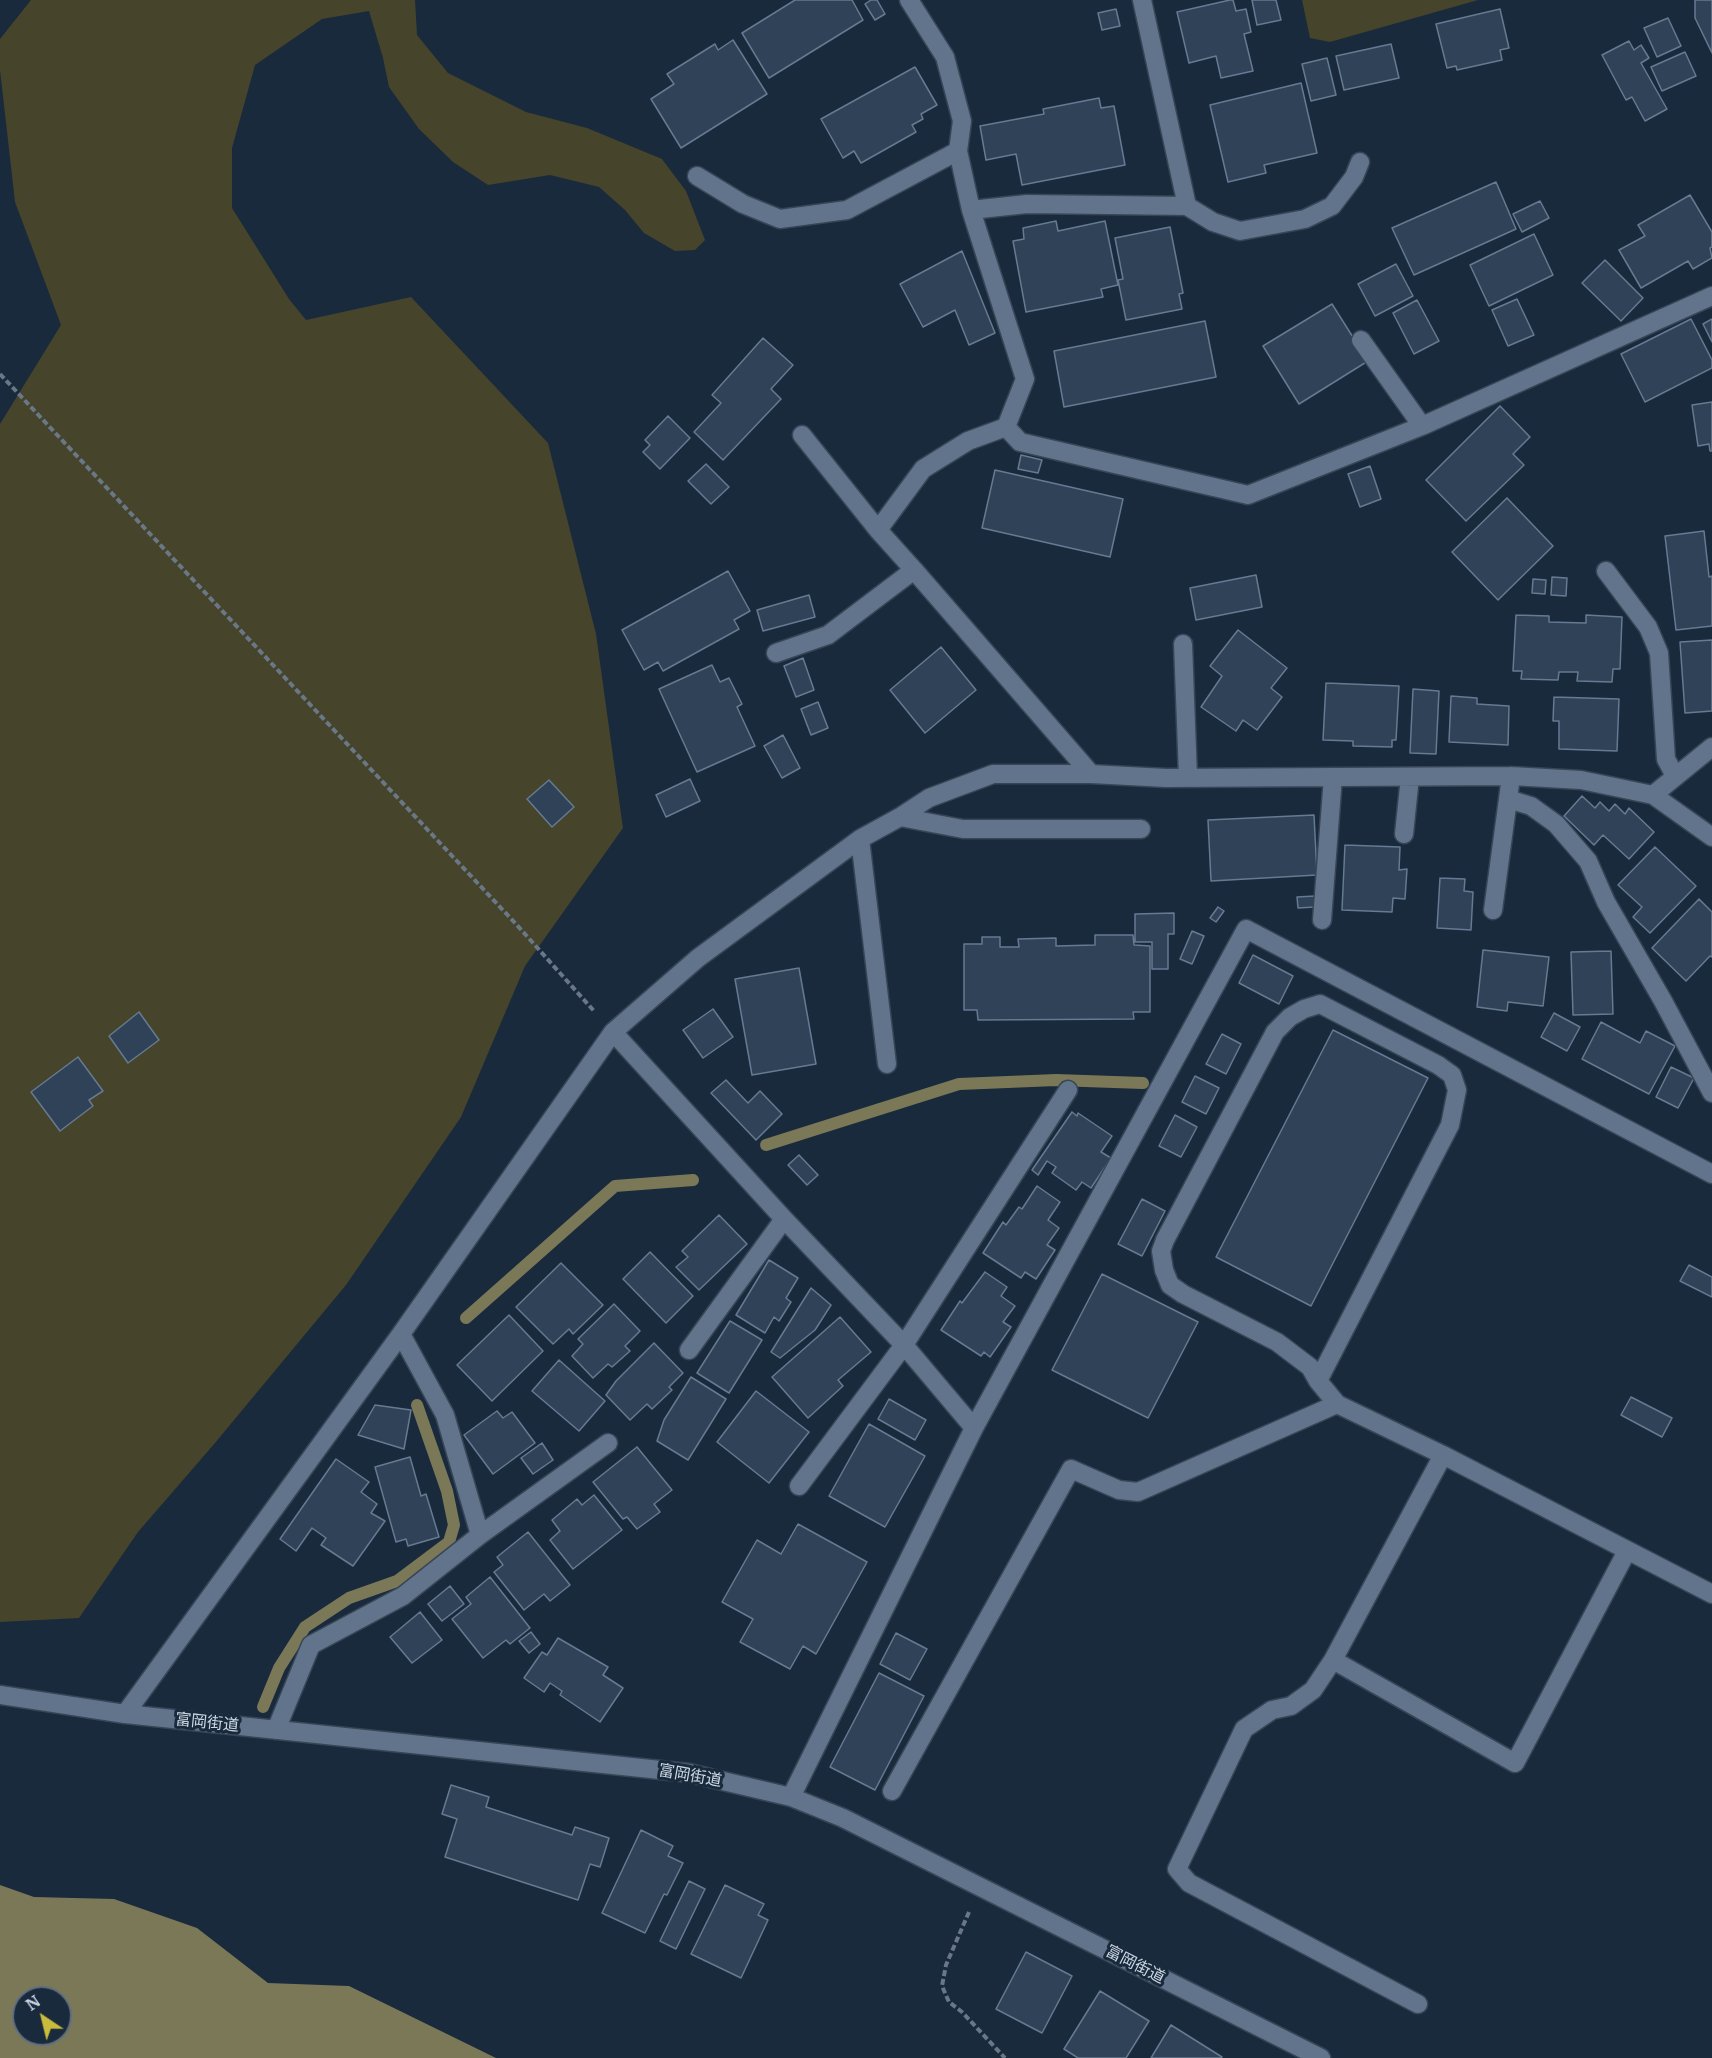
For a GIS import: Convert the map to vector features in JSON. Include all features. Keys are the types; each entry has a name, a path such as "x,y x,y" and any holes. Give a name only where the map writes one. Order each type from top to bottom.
{"street":[{"path":"878,530 922,469 968,441 1006,427 1025,379 971,210 958,151 962,120 945,57 909,0"},
{"path":"1142,0 1187,206"},
{"path":"697,176 743,204 780,219 847,210 958,151"},
{"path":"971,210 1026,204 1187,206 1213,222 1240,231 1305,219 1332,206 1354,177 1360,162"},
{"path":"1006,427 1020,442 1248,495 1422,426 1712,296"},
{"path":"1361,340 1422,426"},
{"path":"802,435 878,530 1090,774"},
{"path":"776,653 828,635 914,570"},
{"path":"1606,571 1648,627 1659,653 1666,759 1675,776"},
{"path":"1183,644 1188,777"},
{"path":"1653,795 1712,747"},
{"path":"125,1714 400,1334 613,1032 698,958 860,839 900,818 929,798 993,774 1188,777 1511,776 1581,780 1653,795 1712,837"},
{"path":"1493,910 1511,776"},
{"path":"1322,920 1333,777"},
{"path":"1404,834 1410,777"},
{"path":"1508,799 1530,806 1556,824 1588,861 1606,902 1712,1093"},
{"path":"900,818 963,829 1141,829"},
{"path":"860,839 887,1064"},
{"path":"791,1797 974,1428 1246,929 1712,1174"},
{"path":"1318,1381 1450,1125 1457,1090 1452,1075 1438,1065 1320,1004 1290,1017 1275,1032 1165,1240 1161,1251 1164,1270 1170,1285 1183,1294 1277,1342 1310,1366 1318,1381 1337,1404 1443,1455 1712,1594"},
{"path":"613,1032 784,1219 904,1345 974,1428"},
{"path":"799,1486 904,1345 1068,1090"},
{"path":"689,1350 784,1219"},
{"path":"400,1334 445,1415 480,1535"},
{"path":"892,1791 1071,1469 1119,1490 1138,1492 1337,1404"},
{"path":"276,1730 311,1645 404,1596 480,1535 608,1443"},
{"path":"1418,2004 1189,1883 1177,1869 1244,1729 1272,1710 1291,1706 1313,1690 1334,1660 1443,1455"},
{"path":"1334,1660 1515,1763 1627,1551"},
{"name":"富岡街道","path":"0,1695 125,1714 689,1773 791,1797 843,1818 1322,2058"}],"path":[{"path":"0,374 516,924 613,1032"},
{"path":"980,1887 946,1965 942,1986 949,2002 962,2012 1005,2058"}],"shaded area":[{"path":"31,0 415,0 417,35 448,73 526,112 587,128 662,159 686,191 705,240 695,250 675,251 644,233 625,210 599,187 550,175 488,185 453,162 419,129 389,87 369,11 322,19 255,65 232,148 232,208 289,299 306,320 411,297 548,443 596,634 623,828 525,966 461,1117 346,1285 138,1532 79,1618 0,1622 0,424 61,325 15,202 0,70 0,39"},
{"path":"1302,0 1478,0 1330,42 1310,38"},
{"path":"0,1885 34,1897 114,1899 197,1928 268,1983 349,1986 496,2058 0,2058"}],"building":[{"path":"795,0 852,0 863,20 769,78 742,33"},
{"path":"871,0 877,0 885,14 875,20 865,4"},
{"path":"1233,0 1236,11 1246,9 1251,32 1244,34 1253,71 1221,78 1216,56 1189,63 1177,12"},
{"path":"1252,0 1276,0 1281,20 1257,25"},
{"path":"1695,0 1712,0 1712,53 1695,18"},
{"path":"1116,9 1120,26 1102,30 1098,13"},
{"path":"1500,9 1509,48 1500,50 1502,60 1457,70 1456,66 1447,68 1436,24"},
{"path":"1668,18 1681,46 1657,57 1644,28"},
{"path":"733,40 767,94 681,148 651,99 674,84 667,74 715,44 718,50"},
{"path":"1629,41 1634,50 1641,45 1649,58 1641,63 1667,109 1645,121 1632,97 1626,100 1602,55"},
{"path":"1391,44 1399,78 1344,90 1336,56"},
{"path":"1685,52 1696,76 1662,91 1651,67"},
{"path":"1327,58 1336,95 1311,101 1302,64"},
{"path":"915,67 937,105 921,114 923,119 912,125 916,132 861,163 854,151 843,158 821,119"},
{"path":"1301,83 1317,153 1264,165 1266,173 1228,182 1210,105"},
{"path":"1099,98 1101,108 1114,106 1125,165 1022,185 1016,154 986,160 980,126 1044,114 1043,109"},
{"path":"1496,182 1516,229 1414,275 1392,228"},
{"path":"1690,195 1712,232 1712,247 1710,248 1712,258 1693,269 1688,261 1641,288 1619,250 1645,236 1638,225"},
{"path":"1540,201 1549,218 1522,232 1513,214"},
{"path":"1056,221 1058,231 1105,221 1118,285 1101,289 1103,297 1026,312 1013,241 1024,239 1023,228"},
{"path":"1170,227 1183,293 1179,294 1182,309 1126,320 1118,280 1123,279 1115,238"},
{"path":"1534,234 1553,275 1489,306 1470,265"},
{"path":"962,251 995,333 969,345 955,310 923,327 900,284"},
{"path":"1605,260 1643,298 1621,321 1582,283"},
{"path":"1396,264 1413,296 1375,316 1358,284"},
{"path":"1517,299 1534,335 1508,346 1492,310"},
{"path":"1417,300 1439,341 1414,354 1393,313"},
{"path":"1332,304 1368,361 1299,404 1263,346"},
{"path":"1691,319 1712,360 1712,368 1645,402 1621,354"},
{"path":"1712,319 1712,342 1703,324"},
{"path":"1205,321 1216,377 1064,407 1054,351"},
{"path":"763,338 793,365 771,389 781,399 723,460 694,432 721,403 712,395"},
{"path":"1712,402 1712,451 1710,451 1709,444 1698,446 1692,405"},
{"path":"1500,406 1530,437 1513,454 1524,465 1466,521 1426,480"},
{"path":"668,416 690,438 660,469 643,452 650,445 645,440"},
{"path":"1021,455 1042,460 1038,473 1018,469"},
{"path":"706,464 729,487 711,504 688,481"},
{"path":"1370,466 1381,499 1360,507 1348,474"},
{"path":"995,470 1123,499 1110,557 982,528"},
{"path":"1507,498 1553,546 1498,600 1452,552"},
{"path":"1704,531 1709,577 1712,576 1712,626 1676,630 1665,536"},
{"path":"728,571 750,611 734,620 739,629 663,671 658,662 644,670 622,630"},
{"path":"1256,575 1262,607 1196,620 1190,588"},
{"path":"1552,577 1567,578 1566,596 1551,595"},
{"path":"1533,579 1546,580 1545,594 1532,593"},
{"path":"809,595 815,617 763,631 757,610"},
{"path":"1516,615 1549,616 1549,622 1586,623 1586,615 1622,617 1620,669 1613,669 1612,682 1577,681 1578,672 1559,672 1558,680 1521,679 1522,671 1513,671"},
{"path":"1238,630 1287,668 1271,688 1282,697 1257,730 1243,720 1236,731 1201,707 1222,676 1210,666"},
{"path":"1712,640 1712,711 1685,713 1680,642"},
{"path":"941,647 976,690 925,733 890,690"},
{"path":"803,658 814,690 796,697 784,666"},
{"path":"712,665 720,682 729,678 742,704 737,707 755,746 697,772 659,689"},
{"path":"1326,683 1399,686 1396,740 1392,740 1392,747 1353,746 1353,741 1323,740"},
{"path":"1413,689 1439,691 1436,754 1410,753"},
{"path":"1451,696 1477,698 1477,704 1509,706 1508,745 1449,742"},
{"path":"1554,697 1619,699 1617,751 1559,749 1559,721 1553,721"},
{"path":"818,702 828,728 811,735 801,709"},
{"path":"783,735 800,768 782,778 764,746"},
{"path":"690,779 700,801 666,817 656,795"},
{"path":"549,780 574,807 552,827 527,799"},
{"path":"1582,796 1595,808 1600,802 1609,811 1615,804 1625,814 1629,808 1654,832 1629,859 1603,835 1594,845 1564,816"},
{"path":"1314,815 1317,875 1211,881 1208,820"},
{"path":"1345,845 1400,847 1399,870 1407,869 1405,899 1393,898 1392,912 1342,910"},
{"path":"1655,847 1696,886 1650,933 1633,917 1642,907 1618,885"},
{"path":"1440,878 1465,879 1464,891 1473,892 1471,930 1437,928"},
{"path":"1315,896 1315,907 1298,908 1297,897"},
{"path":"1699,899 1712,912 1712,957 1710,956 1686,981 1652,948"},
{"path":"1218,907 1224,911 1216,922 1210,918"},
{"path":"1174,913 1174,934 1168,934 1168,969 1152,969 1152,942 1135,942 1135,914"},
{"path":"1192,931 1204,936 1192,964 1180,959"},
{"path":"1095,935 1133,935 1134,945 1150,946 1150,1012 1133,1012 1134,1019 978,1020 977,1010 964,1010 964,944 982,944 982,937 1000,937 1000,947 1019,947 1018,939 1056,938 1056,946 1095,945"},
{"path":"1483,950 1549,957 1543,1006 1508,1002 1507,1011 1477,1007"},
{"path":"1611,951 1613,1014 1573,1015 1571,952"},
{"path":"1253,955 1293,976 1279,1004 1239,983"},
{"path":"799,968 816,1064 752,1075 735,979"},
{"path":"713,1009 733,1037 703,1058 683,1030"},
{"path":"139,1012 159,1040 128,1063 109,1036"},
{"path":"1554,1013 1580,1027 1567,1051 1541,1037"},
{"path":"1601,1022 1640,1043 1646,1031 1675,1046 1649,1094 1582,1059"},
{"path":"1333,1030 1428,1078 1311,1306 1216,1257"},
{"path":"1222,1034 1241,1044 1226,1074 1206,1064"},
{"path":"78,1057 103,1091 89,1100 93,1106 60,1131 31,1092"},
{"path":"1671,1067 1694,1078 1678,1108 1656,1097"},
{"path":"1195,1076 1219,1088 1206,1114 1182,1102"},
{"path":"726,1080 748,1103 760,1091 782,1114 756,1140 711,1093"},
{"path":"1072,1112 1077,1116 1078,1113 1112,1136 1101,1152 1111,1158 1091,1188 1082,1182 1076,1190 1052,1173 1056,1167 1047,1161 1038,1175 1032,1170"},
{"path":"1175,1115 1197,1127 1181,1157 1159,1146"},
{"path":"799,1155 818,1175 807,1185 788,1165"},
{"path":"1037,1186 1060,1202 1048,1220 1059,1228 1047,1245 1055,1250 1036,1279 1025,1272 1021,1278 983,1253 1003,1222 1006,1225 1019,1207 1022,1209"},
{"path":"1142,1199 1165,1211 1142,1256 1118,1244"},
{"path":"719,1215 747,1244 699,1290 676,1267 688,1257 682,1251"},
{"path":"650,1252 693,1296 666,1323 623,1279"},
{"path":"769,1260 798,1278 786,1298 791,1302 779,1321 774,1317 765,1333 736,1315"},
{"path":"561,1263 603,1305 573,1334 569,1329 553,1344 516,1307"},
{"path":"1689,1265 1712,1277 1712,1297 1680,1281"},
{"path":"985,1272 1007,1287 1001,1296 1015,1306 1003,1322 1011,1327 990,1357 984,1352 981,1356 941,1330 960,1301 962,1303"},
{"path":"1102,1274 1198,1322 1148,1418 1052,1370"},
{"path":"811,1288 831,1305 815,1330 780,1358 771,1352"},
{"path":"614,1304 640,1331 625,1346 630,1351 612,1367 608,1364 593,1378 572,1356 583,1344 578,1339"},
{"path":"509,1315 543,1351 492,1401 457,1365"},
{"path":"840,1317 871,1352 838,1380 843,1386 808,1418 772,1377"},
{"path":"730,1321 762,1340 729,1393 697,1373"},
{"path":"654,1343 683,1373 669,1387 672,1390 652,1409 647,1404 630,1420 606,1395 616,1381"},
{"path":"559,1360 605,1401 579,1431 532,1391"},
{"path":"691,1377 726,1399 688,1460 657,1441 664,1420"},
{"path":"756,1391 809,1432 769,1483 717,1442"},
{"path":"1631,1397 1672,1418 1662,1437 1621,1415"},
{"path":"889,1399 926,1420 915,1440 878,1419"},
{"path":"375,1405 411,1410 404,1449 358,1435"},
{"path":"497,1411 503,1418 512,1412 535,1443 493,1474 464,1435"},
{"path":"869,1424 925,1456 885,1527 829,1496"},
{"path":"542,1443 553,1460 533,1474 521,1458"},
{"path":"637,1447 672,1490 654,1504 660,1512 637,1529 627,1517 623,1519 593,1482"},
{"path":"410,1457 421,1496 426,1494 439,1537 408,1546 406,1539 396,1542 375,1467"},
{"path":"336,1459 369,1482 361,1492 377,1504 371,1513 385,1521 353,1566 321,1545 326,1538 312,1528 296,1551 280,1539"},
{"path":"594,1495 622,1530 573,1569 550,1540 560,1531 552,1520 577,1499 582,1505"},
{"path":"798,1524 867,1562 816,1654 803,1646 790,1669 740,1642 753,1619 722,1602 757,1540 781,1554"},
{"path":"528,1532 570,1585 550,1601 544,1594 524,1610 494,1572 503,1565 497,1557"},
{"path":"490,1577 530,1628 510,1644 506,1640 483,1658 452,1619 471,1604 466,1597"},
{"path":"450,1586 464,1604 442,1621 428,1604"},
{"path":"420,1612 442,1640 412,1663 390,1637"},
{"path":"531,1632 540,1644 529,1653 519,1641"},
{"path":"896,1633 927,1649 910,1680 880,1664"},
{"path":"558,1638 608,1667 603,1675 623,1688 600,1722 560,1695 562,1691 550,1683 544,1692 524,1678 542,1652 547,1655"},
{"path":"879,1673 924,1696 875,1790 830,1767"},
{"path":"451,1785 489,1797 486,1807 572,1835 575,1827 609,1838 600,1867 590,1864 578,1900 445,1857 457,1819 442,1814"},
{"path":"641,1830 673,1846 668,1856 683,1863 667,1895 664,1894 645,1933 602,1913"},
{"path":"689,1881 705,1889 676,1949 660,1941"},
{"path":"725,1885 764,1904 758,1915 768,1920 741,1978 691,1954"},
{"path":"1026,1952 1072,1976 1042,2033 996,2009"},
{"path":"1100,1991 1149,2021 1126,2058 1078,2058 1064,2049"},
{"path":"1171,2025 1222,2057 1151,2058"}],"waterway":[{"path":"766,1145 959,1084 1056,1080 1143,1083"},
{"path":"466,1318 615,1186 693,1180"},
{"path":"263,1707 279,1668 305,1627 349,1598 397,1581 449,1542 454,1525 447,1491 417,1405"}]}
